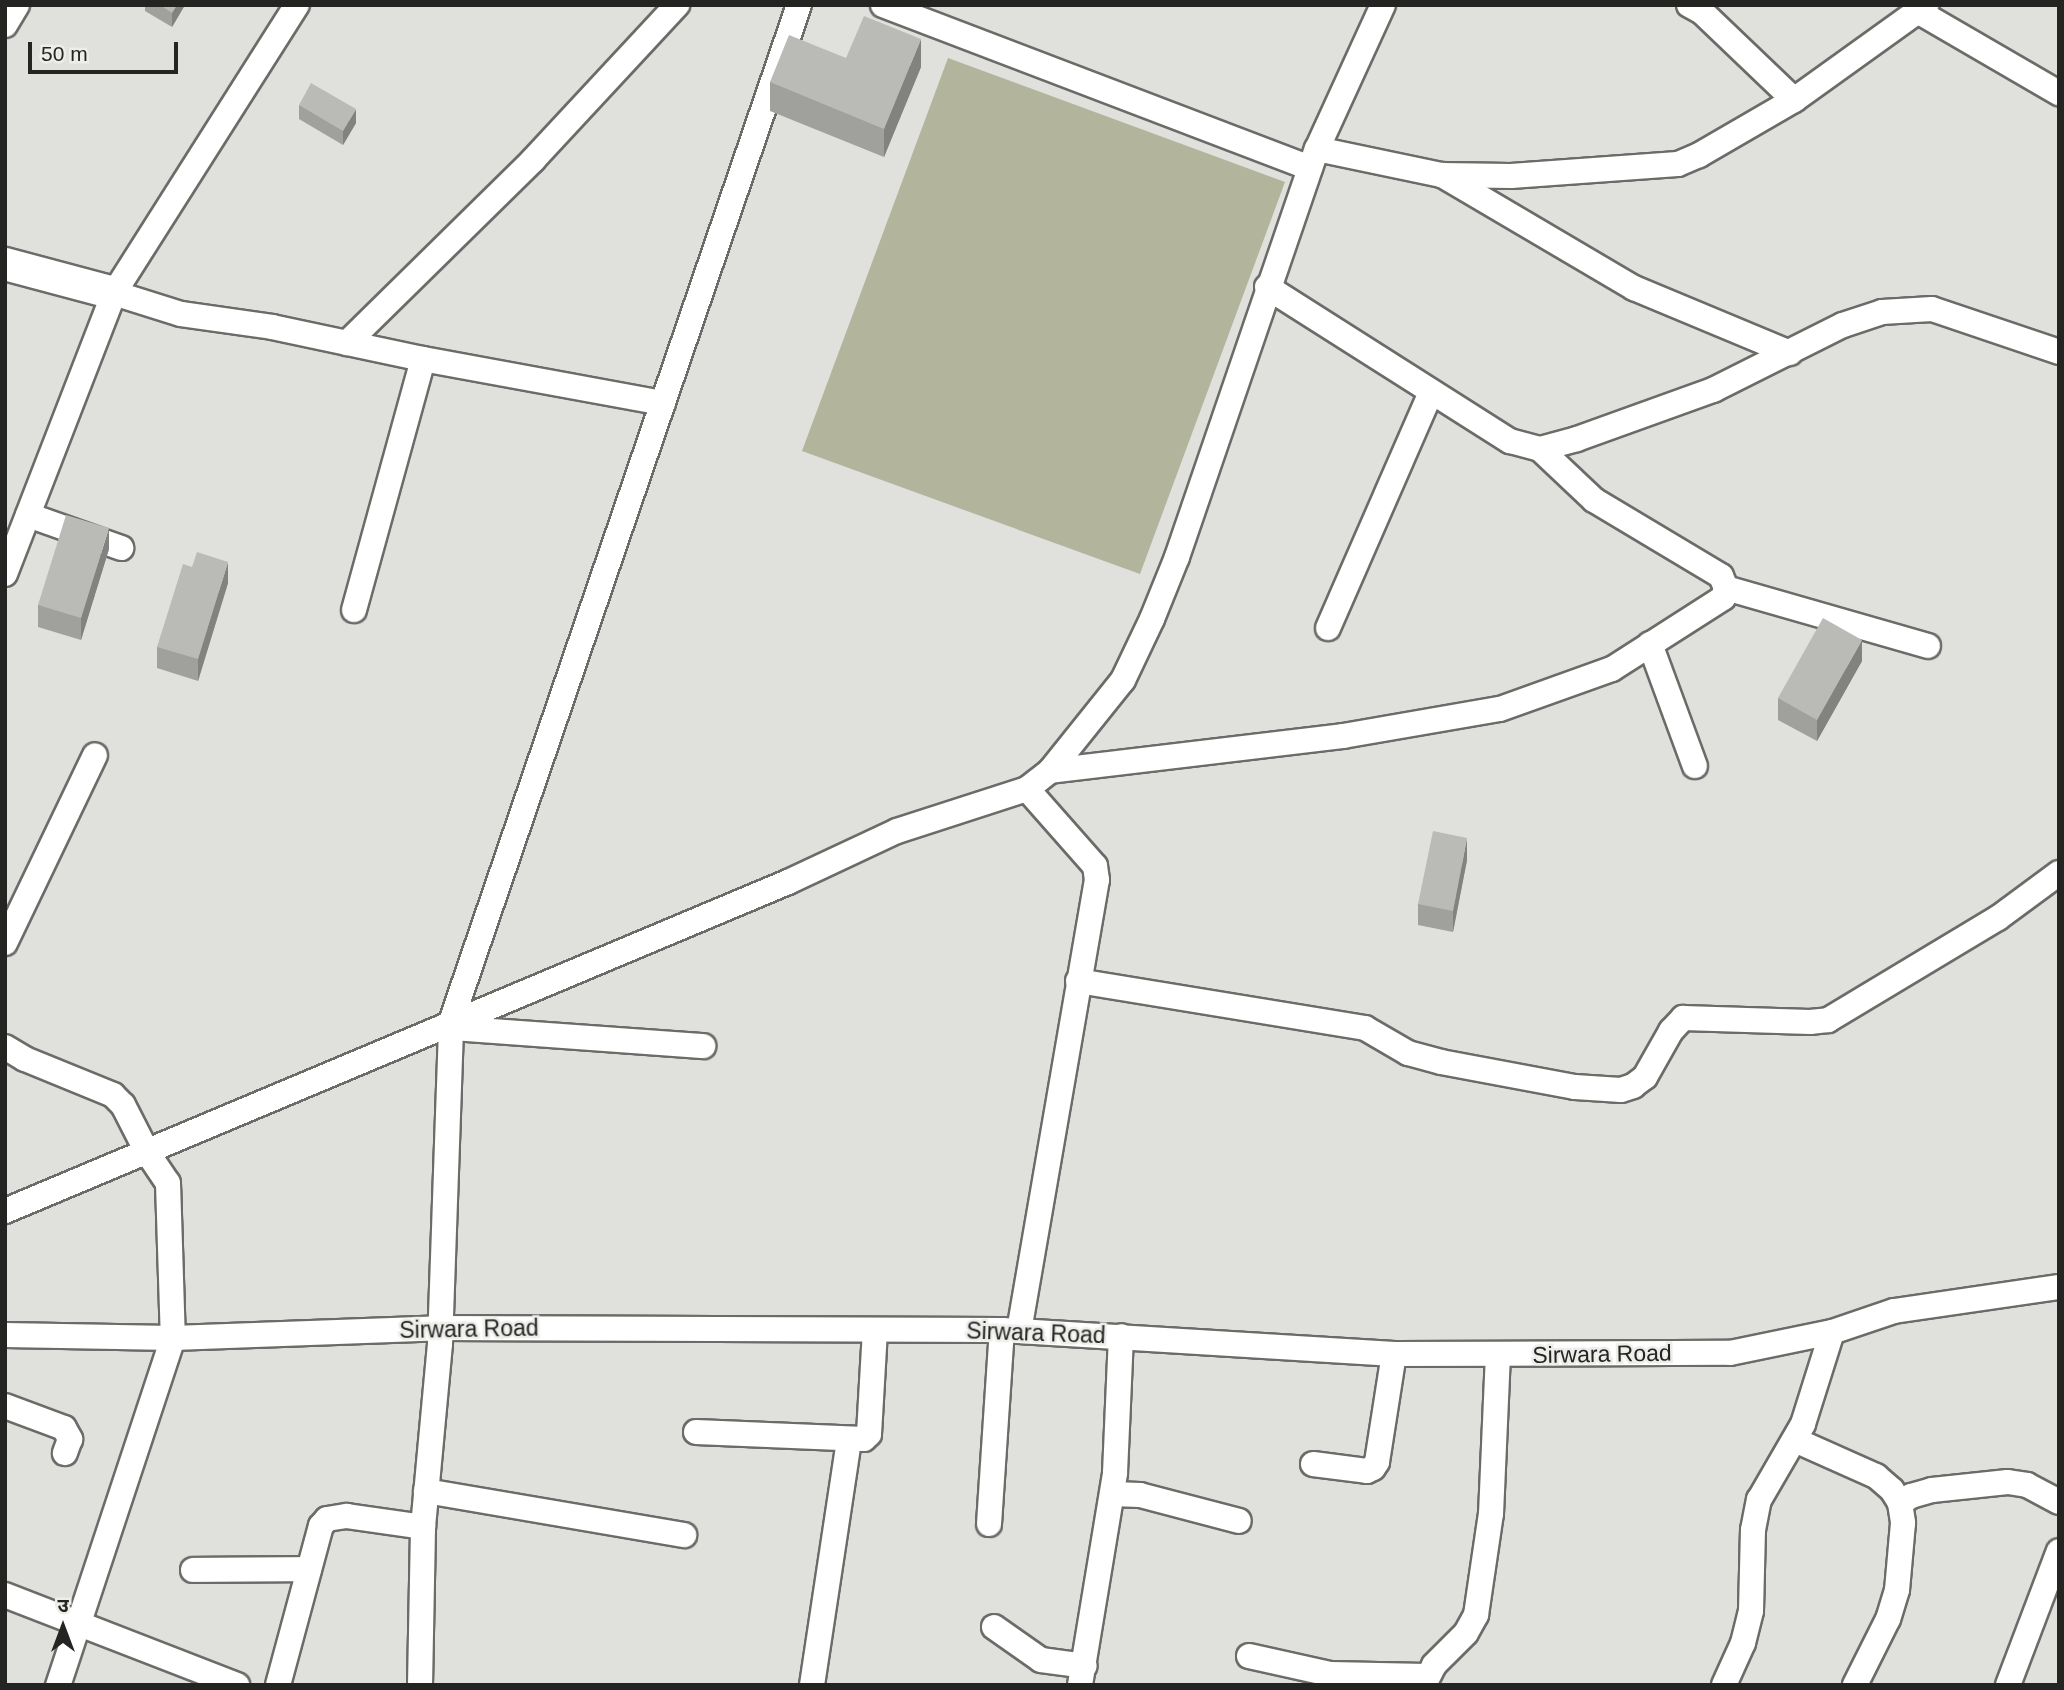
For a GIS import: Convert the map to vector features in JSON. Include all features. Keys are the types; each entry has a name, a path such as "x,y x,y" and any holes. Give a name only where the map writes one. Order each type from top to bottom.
{"main road":[{"path":"5,264 114,293"}],"street":[{"path":"5,25 17,5"},
{"path":"5,574 114,293 297,5"},
{"path":"347,343 534,159 677,5"},
{"path":"420,1685 423,1527 440,1328 451,1025 799,5"},
{"path":"883,5 1313,158 1441,175 1511,176 1678,163 1699,156 1794,100 1923,8 2059,93"},
{"path":"5,1211 789,882 897,831 1027,789 1050,771 1123,680 1152,619 1177,557 1313,158 1383,5"},
{"path":"1689,5 1702,12 1794,100"},
{"path":"1441,175 1634,288 1790,353"},
{"path":"1050,771 1343,736 1500,709 1612,669 1723,598 1726,587 1721,576 1594,500 1540,449 1510,441 1267,287"},
{"path":"114,293 181,314 272,327 423,359 663,404"},
{"path":"1540,449 1713,390 1843,325 1882,312 1932,309 2059,352"},
{"path":"354,610 423,359"},
{"path":"1328,628 1431,392"},
{"path":"28,514 121,548"},
{"path":"1726,587 1928,646"},
{"path":"1650,644 1695,766"},
{"path":"5,943 95,755"},
{"path":"989,1524 1011,1331 1097,880 1095,866 1027,789"},
{"path":"1078,981 1365,1028 1408,1053 1441,1062 1575,1087 1621,1090 1633,1087 1645,1077 1671,1031 1683,1018 1696,1016 1810,1022 1828,1020 1843,1014 1998,919 2059,873"},
{"path":"451,1025 703,1046"},
{"path":"5,1047 25,1059 113,1095 122,1105 147,1152 168,1183 173,1338 58,1685"},
{"name":"Sirwara Road","path":"5,1335 173,1338 440,1328 1011,1331 1394,1354 1730,1353 1832,1332 1894,1311 2059,1287"},
{"path":"695,1432 864,1439 869,1434 875,1330"},
{"path":"1724,1685 1743,1643 1751,1611 1752,1530 1759,1500 1795,1440 1832,1332"},
{"path":"994,1627 1041,1660 1083,1675 1112,1494 1121,1336"},
{"path":"1313,1464 1367,1471 1373,1468 1377,1462 1394,1354"},
{"path":"1249,1656 1330,1674 1425,1680 1443,1653 1466,1633 1476,1615 1491,1514 1498,1355"},
{"path":"5,1406 64,1428 70,1438 65,1453"},
{"path":"812,1685 849,1440"},
{"path":"1795,1440 1876,1476 1892,1490 1900,1503 1903,1523 1897,1590 1888,1619 1855,1685"},
{"path":"1900,1503 1911,1496 1932,1490 2008,1482 2027,1485 2059,1502"},
{"path":"426,1491 684,1535"},
{"path":"1112,1494 1140,1495 1239,1521"},
{"path":"278,1685 321,1526 327,1519 347,1516 423,1527"},
{"path":"2008,1685 2059,1551"},
{"path":"193,1570 309,1569"},
{"path":"5,1595 237,1685"}],"green space":[{"path":"948,58 1285,182 1140,574 802,451"}],"building":[{"path":"160,5 177,5 172,13"},
{"path":"864,16 921,39 884,129 770,82 789,35 846,58"},
{"path":"311,83 356,109 343,131 299,105"},
{"path":"66,515 109,528 81,618 38,605"},
{"path":"197,552 228,562 198,659 157,647 183,564 192,567"},
{"path":"1823,618 1862,640 1817,720 1778,698"},
{"path":"1433,831 1467,838 1453,911 1418,904"}]}
